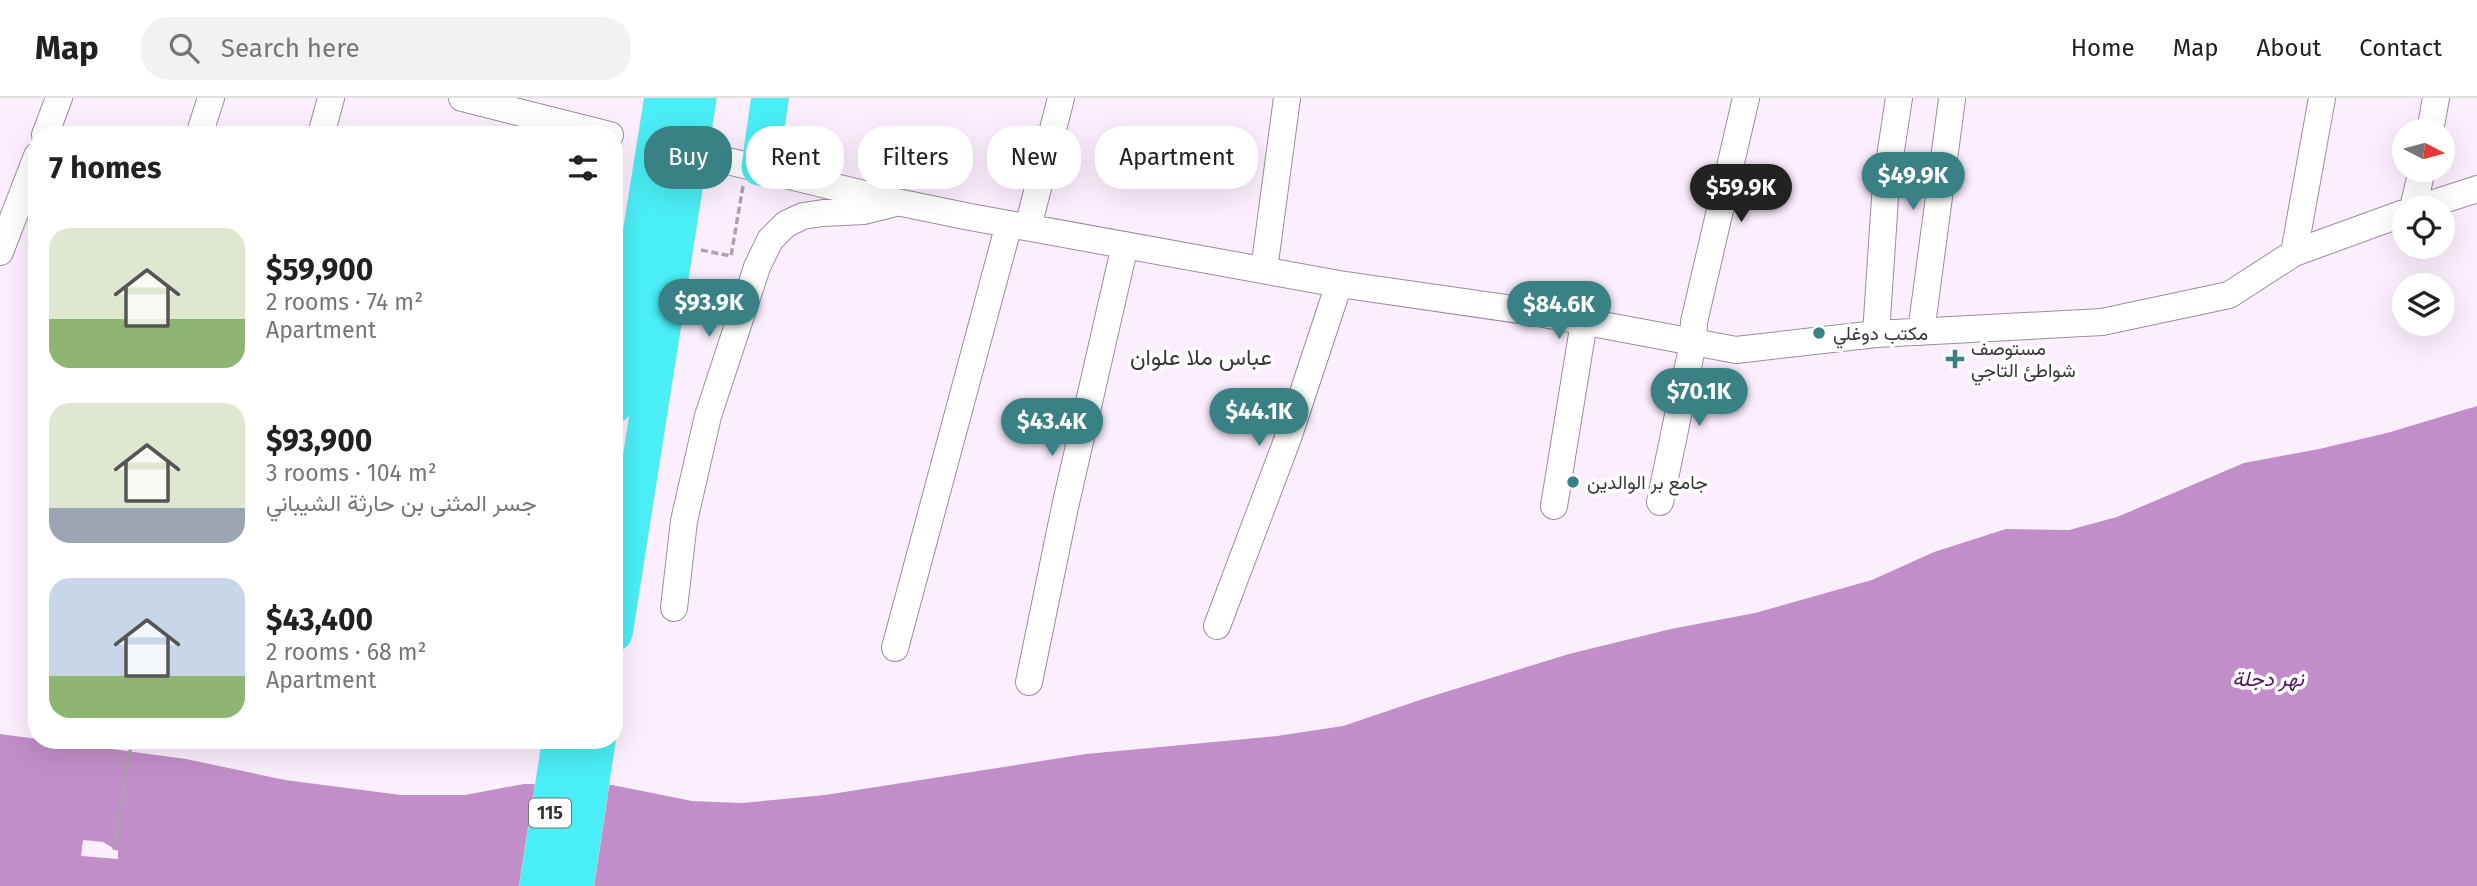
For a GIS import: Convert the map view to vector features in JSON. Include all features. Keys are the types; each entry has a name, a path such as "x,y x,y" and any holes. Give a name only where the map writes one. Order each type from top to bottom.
{"highway":[{"path":"623,349 663,98"},
{"path":"623,576 698,98"},
{"path":"763,126 770,98"},
{"name":"115","path":"538,886 560,749"},
{"name":"115","path":"575,886 596,749"}],"street":[{"path":"48,126 59,98"},
{"path":"202,126 211,98"},
{"path":"323,126 331,98"},
{"path":"462,98 550,126"},
{"path":"895,648 1018,226 1061,98"},
{"path":"1264,270 1287,98"},
{"path":"1660,502 1693,343 1694,322 1746,98"},
{"path":"1876,334 1886,183 1899,98"},
{"path":"2294,253 2322,98"},
{"path":"2432,119 2436,98"},
{"path":"1921,332 1951,99"},
{"path":"623,137 643,142"},
{"path":"0,252 28,179"},
{"path":"844,189 1018,226 1339,284 1584,322 1736,350 1876,334 2102,322 2229,295 2294,253 2392,217"},
{"path":"2455,196 2477,189"},
{"path":"674,608 684,521 708,416 757,267 770,240 786,224 803,216 864,211 897,202"},
{"path":"1029,682 1065,507 1125,245"},
{"path":"1217,626 1288,438 1339,284"},
{"path":"1554,506 1584,322"}],"path":[{"path":"698,250 731,256 747,189"},
{"path":"114,850 131,749"}],"water":[{"name":"نهر دجلة","path":"2477,406 2477,886 0,886 0,734 28,738 28,749 112,749 186,759 285,780 401,795 465,795 524,784 612,785 692,801 742,803 825,795 1086,754 1277,736 1343,726 1569,654 1671,629 1755,613 1872,580 1934,552 2006,529 2069,530 2117,517 2244,463 2387,433"}],"pier":[{"path":"83,840 103,842 118,851 118,859 81,856"}],"place":[{"name":"مكتب دوغلي","path":"1819,333"},
{"name":"مستوصف شواطئ التاجي","path":"1955,359"},
{"name":"جامع بر الوالدين","path":"1573,482"}],"district":[{"name":"عباس ملا علوان","path":"1201,357"}]}
